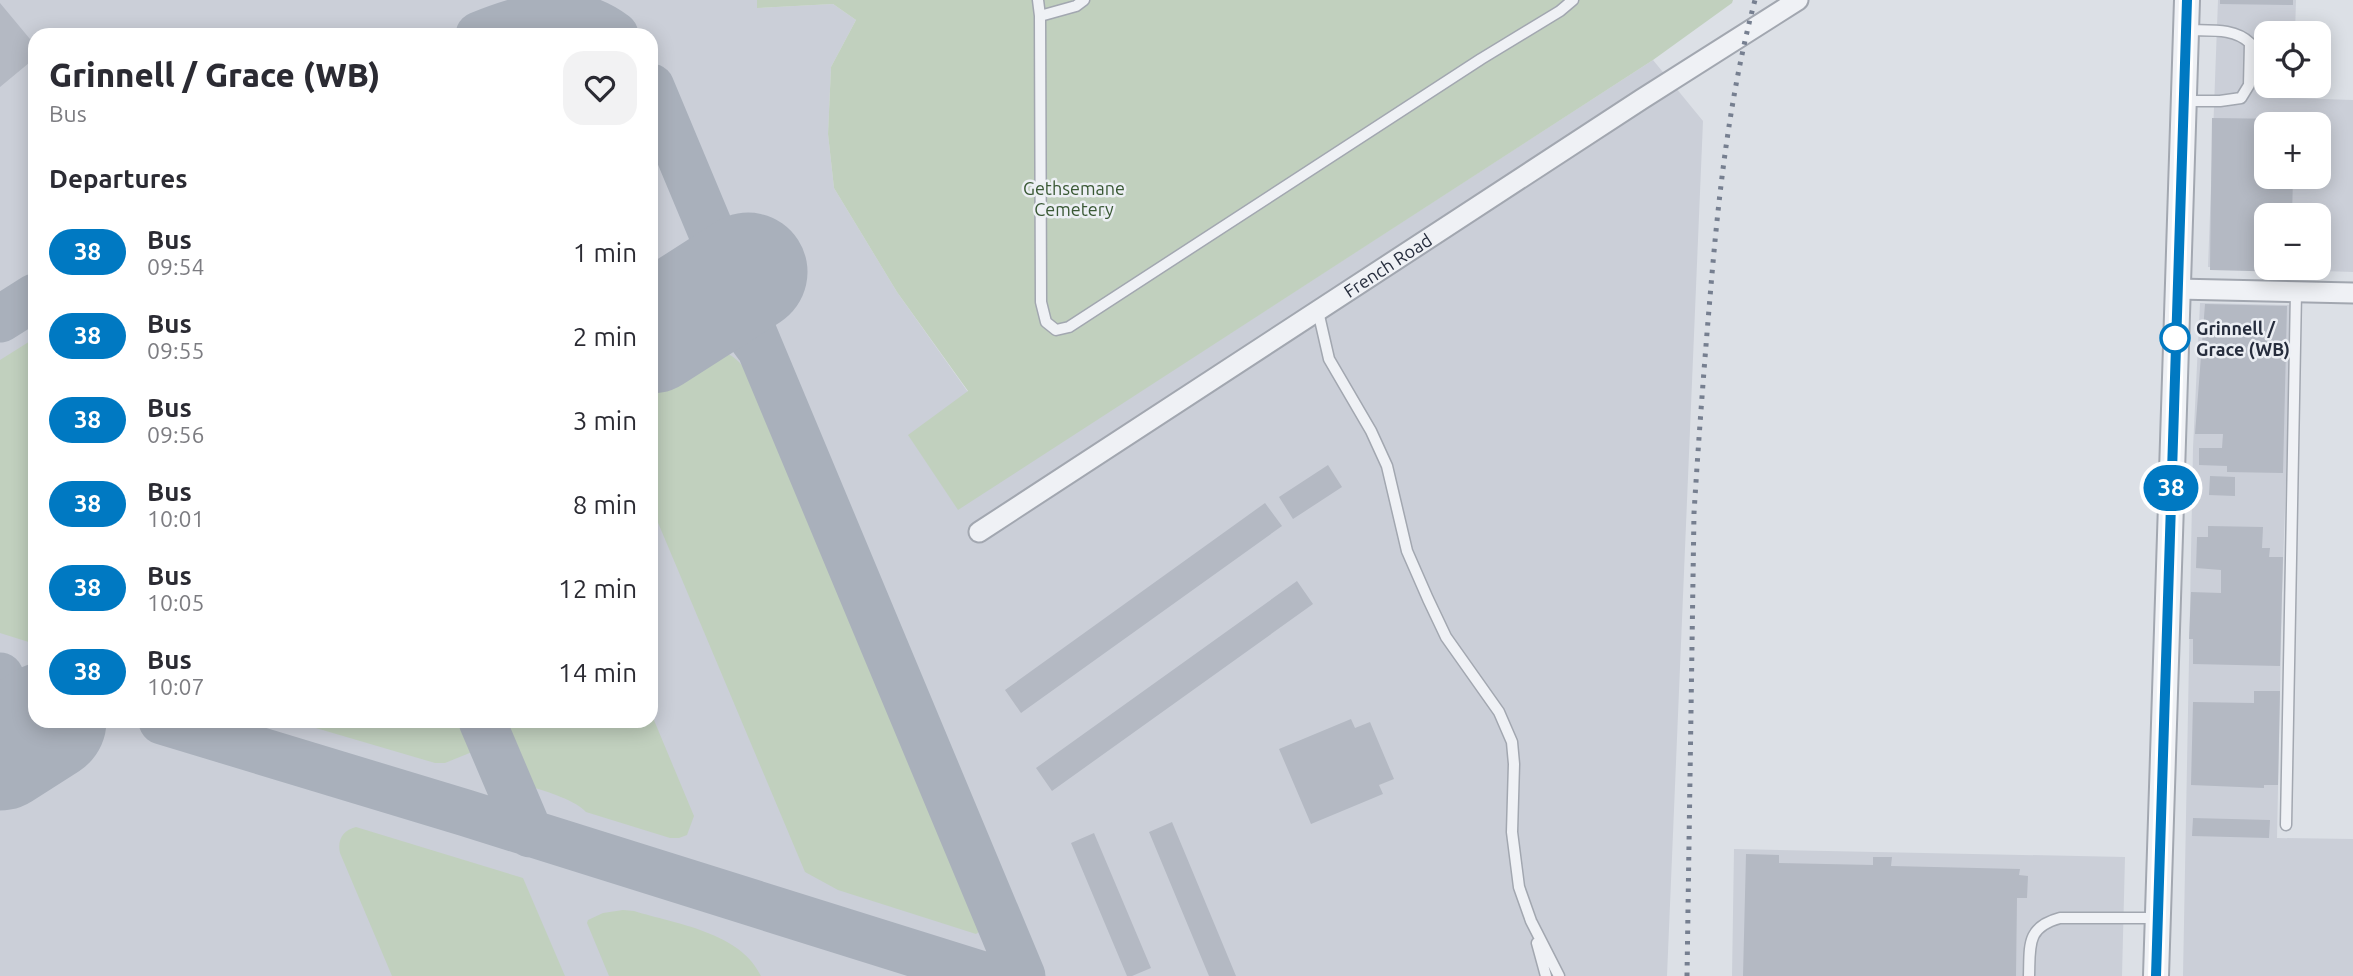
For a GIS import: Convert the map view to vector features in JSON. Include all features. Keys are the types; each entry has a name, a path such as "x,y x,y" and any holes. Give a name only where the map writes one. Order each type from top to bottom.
{"street":[{"name":"French Road","path":"979,532 1798,0"},
{"path":"2156,976 2187,0"},
{"path":"2177,289 2353,293"}],"lane":[{"path":"1038,0 1041,302 1046,322 1056,330 1069,327 1560,11 1573,0"},
{"path":"1040,16 1076,6 1084,0"},
{"path":"2184,101 2242,98 2249,85 2250,43 2242,35 2224,31 2186,30"},
{"path":"2286,825 2296,292"},
{"path":"1318,310 1329,359 1371,431 1387,466 1407,551 1428,599 1446,637 1499,712 1512,742 1514,854 1519,887 1546,976"},
{"path":"2029,976 2030,946 2035,930 2046,922 2060,918 2158,918"},
{"path":"1531,921 1559,976"}],"shaded area":[{"path":"0,0 757,0 757,8 833,4 856,20 831,67 828,134 834,188 897,292 968,392 958,509 1653,60 1703,121 1667,976 0,976"},
{"path":"2218,0 2296,0 2295,21 2254,21 2254,98 2353,100 2353,272 2331,271 2331,203 2254,203 2254,269 2208,267"},
{"path":"2200,303 2292,305 2277,838 2353,839 2353,976 2183,976 2193,448"},
{"path":"1734,849 2125,857 2122,976 1732,976"}],"green space":[{"name":"Gethsemane Cemetery","path":"757,0 1733,0 1653,60 958,510 908,435 968,391 897,292 834,188 828,134 831,67 856,20 833,4 757,8"},
{"path":"28,342 28,642 0,633 0,360"},
{"path":"706,350 720,351 731,355 748,374 972,910 980,931 976,934 838,890 805,872 658,523 658,378 693,355"},
{"path":"316,728 462,728 472,752 445,763 435,763"},
{"path":"506,728 657,728 694,816 687,835 670,838 586,812 569,800 531,787"},
{"path":"356,827 523,878 565,976 392,976 340,853 342,836"},
{"path":"623,910 687,926 723,940 751,961 761,976 609,976 587,923 603,913"}],"building":[{"path":"2220,0 2293,0 2293,5 2220,4"},
{"path":"0,3 28,37 28,64 0,87"},
{"path":"2212,118 2254,119 2254,189 2293,189 2292,203 2254,203 2254,271 2210,270"},
{"path":"2205,304 2287,306 2283,473 2227,472 2227,466 2199,465 2199,448 2222,448 2223,434 2195,434"},
{"path":"1328,465 1342,487 1293,519 1279,497"},
{"path":"2210,476 2235,477 2235,496 2209,495"},
{"path":"1265,503 1282,526 1021,713 1005,690"},
{"path":"2208,526 2263,527 2262,548 2270,548 2269,557 2283,557 2280,666 2193,664 2193,639 2189,639 2191,592 2221,593 2221,570 2196,568 2197,537 2208,537"},
{"path":"1297,581 1313,604 1052,791 1036,768"},
{"path":"2254,691 2280,691 2278,785 2264,785 2264,788 2191,785 2193,702 2254,703"},
{"path":"1351,719 1355,728 1370,722 1394,779 1379,785 1383,794 1311,824 1279,749"},
{"path":"2193,818 2270,820 2269,838 2192,836"},
{"path":"1172,822 1236,976 1209,976 1149,832"},
{"path":"1094,833 1151,968 1132,976 1127,976 1071,843"},
{"path":"1746,854 1779,855 1779,863 1873,865 1873,857 1892,857 1891,866 2020,869 2019,875 2028,876 2027,898 2017,898 2016,976 1743,976"}],"taxiway":[{"path":"498,28 531,18 565,15 582,18 603,28"},
{"path":"658,104 1022,976"},
{"path":"0,319 28,301"},
{"path":"688,311 711,311 729,316 744,328 758,346"},
{"path":"0,676 8,710 0,744"},
{"path":"185,728 986,976"},
{"path":"485,728 530,834"}],"runway":[{"path":"658,330 748,272"},
{"path":"0,751 36,728"}],"railway":[{"path":"1687,976 1694,513 1698,453 1723,171 1739,68 1755,0"}],"bus line":[{"name":"38","path":"2156,976 2187,0"}],"place":[{"name":"Grinnell / Grace (WB)","path":"2175,338"}]}
